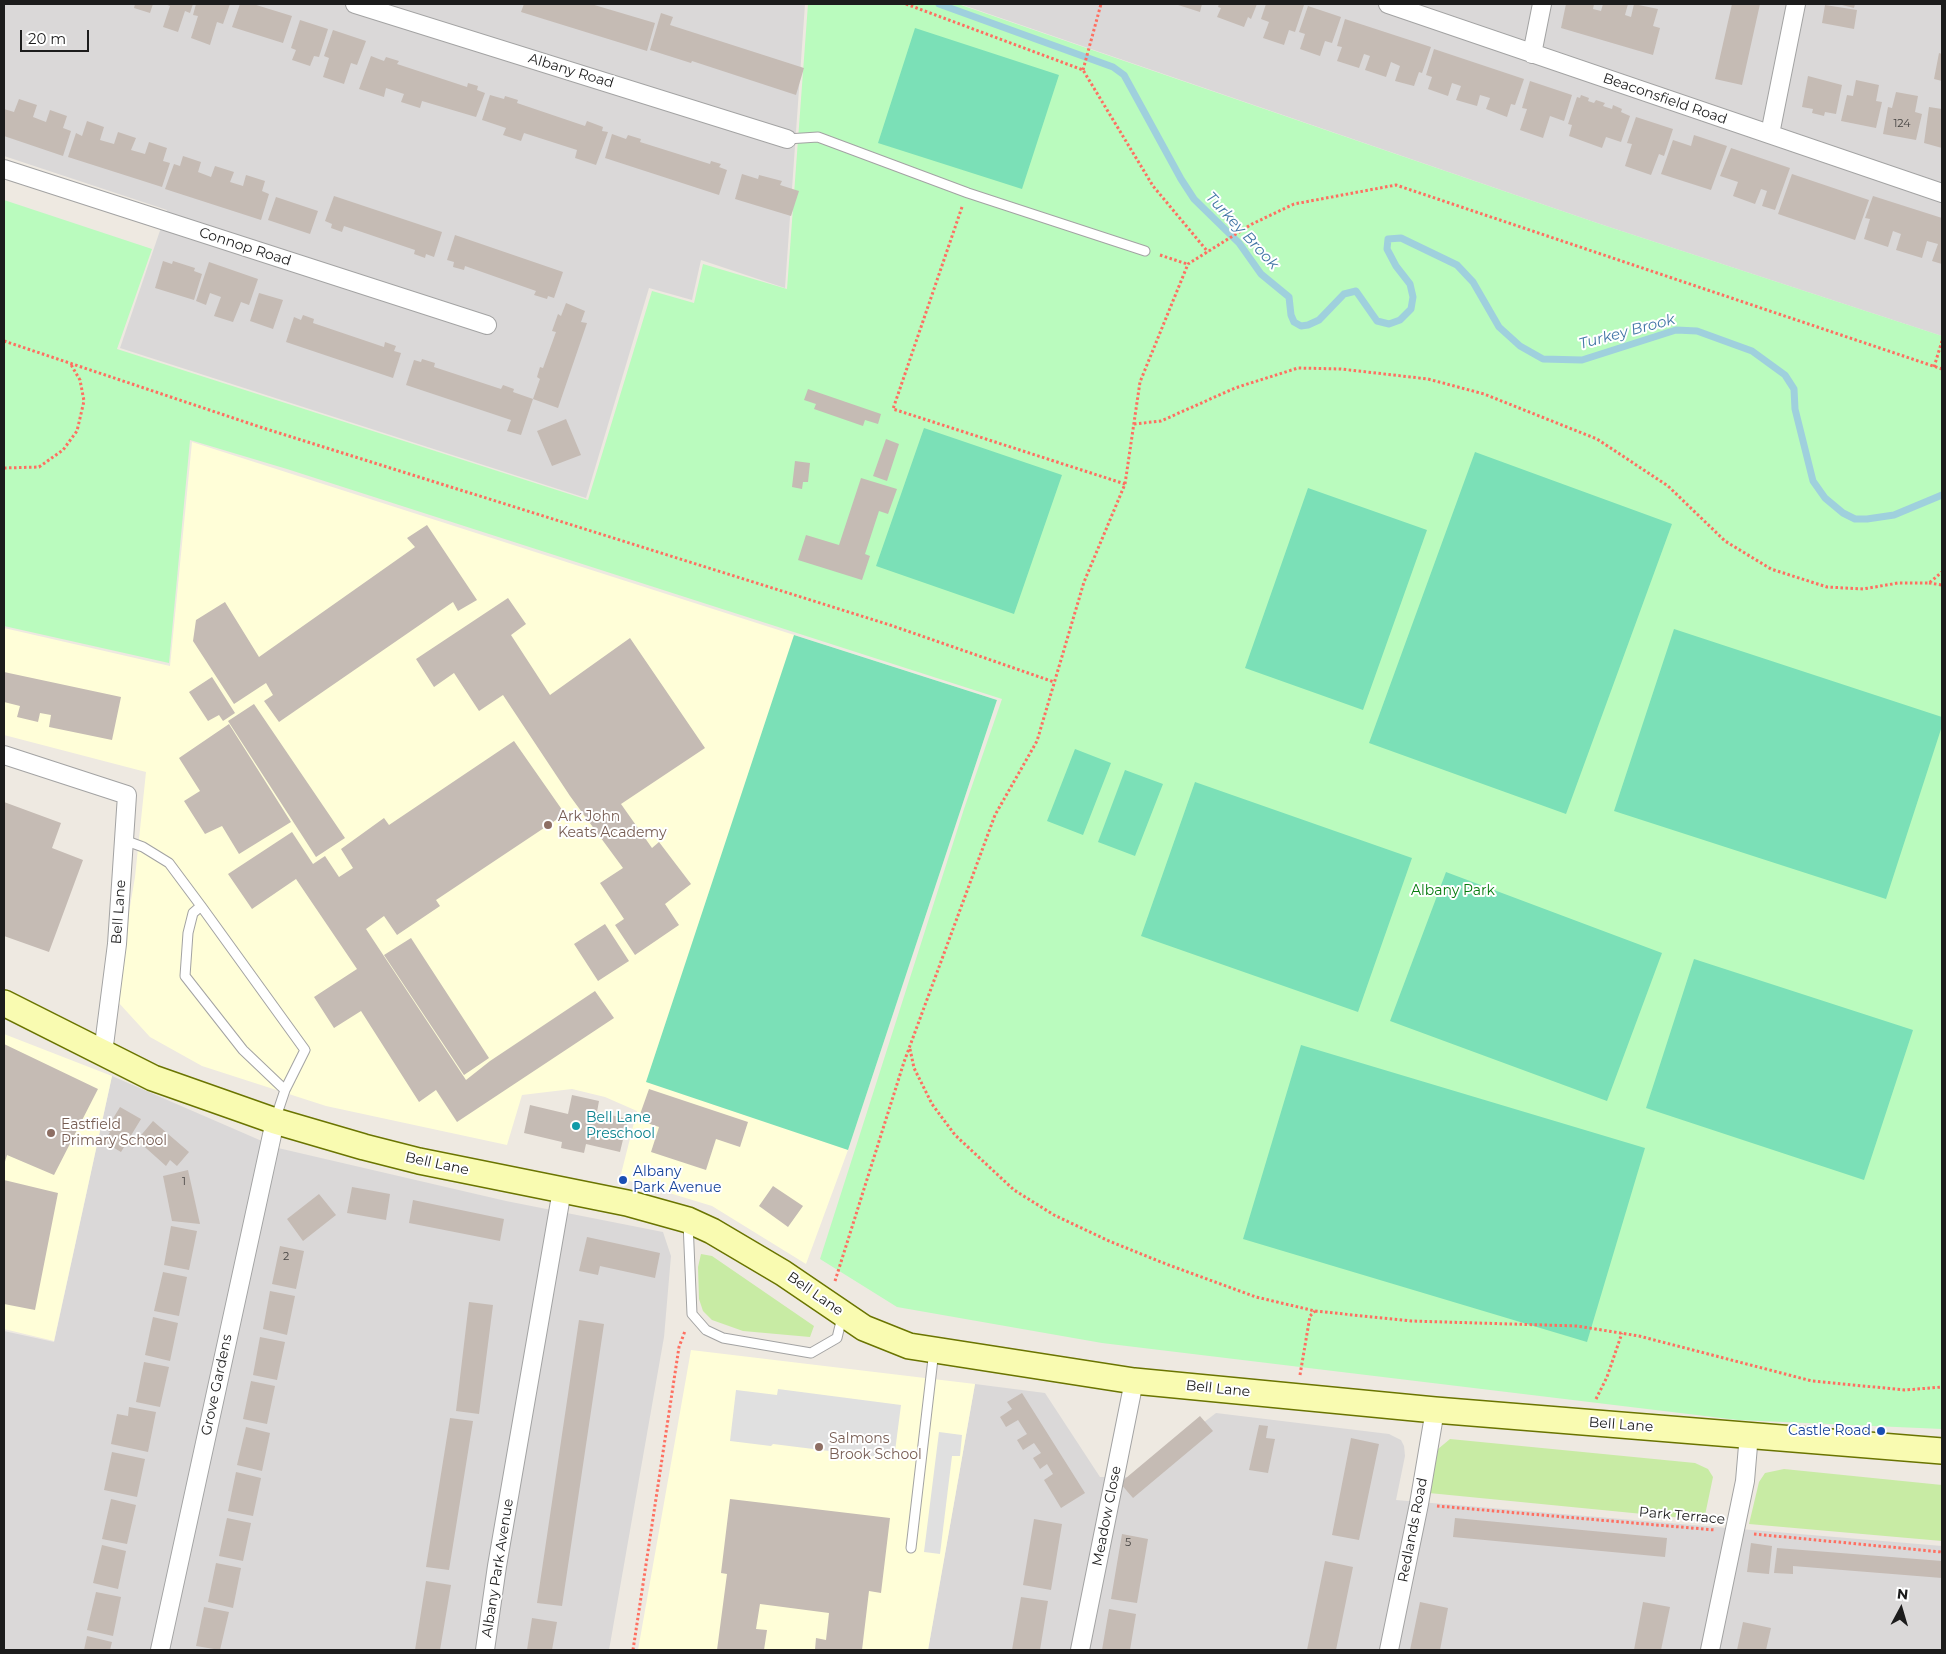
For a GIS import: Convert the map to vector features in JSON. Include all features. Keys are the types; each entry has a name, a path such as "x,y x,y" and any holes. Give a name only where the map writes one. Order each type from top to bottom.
{"street":[{"name":"Albany Road","path":"355,4 787,139"},
{"name":"Beaconsfield Road","path":"1388,4 1942,193"},
{"path":"1532,54 1542,4"},
{"path":"1770,134 1796,4"},
{"name":"Connop Road","path":"4,169 487,325"},
{"name":"Bell Lane","path":"4,755 128,795 117,944 103,1053 153,1078 275,1120 382,1152 652,1209 688,1220 712,1231 783,1273 864,1328 898,1343 1134,1381 1435,1410 1942,1450"},
{"path":"4,1003 103,1053"},
{"name":"Grove Gardens","path":"160,1650 275,1120"},
{"name":"Albany Park Avenue","path":"485,1650 497,1566 562,1190"},
{"name":"Meadow Close","path":"1080,1650 1134,1381"},
{"name":"Redlands Road","path":"1389,1650 1419,1504 1435,1410"},
{"path":"1710,1650 1745,1481 1749,1434"}],"lane":[{"path":"787,139 818,136 968,192 1145,251"},
{"path":"124,840 142,847 169,863 305,1050 285,1090 275,1120"},
{"path":"201,906 193,913 188,933 185,976 243,1050 285,1090"},
{"path":"688,1220 692,1314 706,1330 723,1338 811,1353 837,1338 835,1309"},
{"path":"911,1548 934,1350"}],"path":[{"path":"906,4 1083,70 1153,186 1208,252"},
{"path":"1083,70 1101,4"},
{"path":"835,1309 910,1049 995,815 1037,741 1084,582 1125,484 1140,382 1188,264 1252,224 1294,204 1396,185 1935,365 1942,369"},
{"path":"968,192 893,409 1125,484"},
{"path":"1145,251 1188,264"},
{"path":"4,341 260,427 890,625 1054,682"},
{"path":"1935,365 1942,341"},
{"path":"4,468 39,467 63,450 77,431 84,401 80,380 70,362"},
{"path":"1134,424 1161,421 1235,388 1298,368 1341,369 1428,379 1484,394 1597,439 1668,486 1725,541 1771,569 1827,587 1863,589 1898,583 1942,585"},
{"path":"1929,583 1942,572"},
{"path":"910,1049 914,1068 932,1104 955,1135 1014,1190 1054,1215 1158,1261 1256,1297 1315,1311 1411,1320 1577,1326 1678,1345 1812,1381 1905,1390 1942,1387"},
{"path":"1296,1397 1310,1316 1315,1311"},
{"path":"633,1650 679,1347 692,1314"},
{"path":"1588,1422 1590,1409 1607,1377 1622,1333"},
{"name":"Park Terrace","path":"1419,1504 1942,1552"}],"shaded area":[{"path":"4,4 805,4 785,288 701,260 692,300 649,288 586,498 120,348 167,210 4,156"},
{"path":"960,4 1942,4 1942,336 1600,224"},
{"name":"Ark John Keats Academy","path":"192,442 997,700 848,1150 806,1264 712,1206 620,1178 637,1111 605,1097 572,1089 522,1095 507,1145 326,1106 202,1066 150,1037 118,1002 121,960 135,877 146,772 4,735 4,628 170,666"},
{"name":"Eastfield Primary School","path":"4,1034 112,1076 54,1341 4,1329"},
{"path":"112,1076 278,1148 506,1201 663,1232 671,1256 664,1337 609,1650 4,1650 4,1331 54,1342"},
{"name":"Salmons Brook School","path":"691,1350 975,1384 928,1650 638,1650"},
{"path":"975,1384 1045,1393 1100,1477 1132,1477 1216,1413 1389,1434 1401,1440 1404,1446 1405,1456 1396,1500 1942,1546 1942,1650 928,1650"},
{"path":"778,1389 901,1405 894,1459 773,1444 771,1446 730,1441 736,1390 777,1395"},
{"path":"939,1432 962,1435 960,1456 952,1456 940,1554 924,1552"}],"green space":[{"name":"Albany Park","path":"808,4 958,4 1600,224 1942,336 1942,1429 1738,1420 1102,1343 897,1307 820,1259 964,809 1002,699 287,469 190,440 169,663 4,626 4,200 152,249 117,349 588,500 652,291 694,303 703,264 787,289"},
{"path":"915,28 1059,75 1022,189 878,143"},
{"path":"924,428 1062,475 1014,614 876,566"},
{"path":"1475,452 1672,524 1566,814 1369,743"},
{"path":"1308,488 1427,530 1363,710 1245,668"},
{"path":"1674,629 1942,717 1942,726 1886,899 1614,811"},
{"path":"794,635 997,700 848,1150 646,1082"},
{"path":"1075,749 1111,763 1083,835 1047,821"},
{"path":"1125,770 1163,784 1135,856 1098,842"},
{"path":"1195,782 1412,858 1358,1012 1141,936"},
{"path":"1446,872 1662,953 1607,1101 1390,1021"},
{"path":"1694,959 1913,1030 1864,1180 1646,1108"},
{"path":"1301,1045 1645,1148 1587,1342 1243,1239"},
{"path":"701,1254 712,1256 814,1326 810,1337 743,1331 712,1320 703,1311 699,1299 698,1267"},
{"path":"1450,1439 1695,1463 1708,1469 1713,1477 1704,1520 1429,1493 1438,1449"},
{"path":"1784,1469 1942,1485 1942,1541 1749,1524 1759,1482 1765,1473"}],"building":[{"path":"135,4 153,4 150,13 134,8"},
{"path":"165,4 193,4 190,13 185,11 178,32 163,27 170,6"},
{"path":"196,4 230,4 223,24 217,22 210,45 191,38 198,16 193,15"},
{"path":"240,4 253,4 292,16 283,43 232,27"},
{"path":"524,4 591,4 655,23 647,51 521,12"},
{"path":"1175,4 1202,4 1200,12"},
{"path":"1219,4 1257,4 1251,19 1248,17 1244,27 1217,17 1221,8 1218,7"},
{"path":"1266,4 1304,5 1295,32 1289,30 1284,45 1263,38 1269,22 1261,19"},
{"path":"1566,4 1594,4 1593,9 1601,11 1603,4 1628,4 1625,15 1631,17 1634,4 1658,9 1653,26 1660,28 1653,55 1561,28"},
{"path":"1732,4 1760,4 1742,85 1715,79"},
{"path":"1838,4 1855,4 1854,8"},
{"path":"1825,5 1857,10 1854,29 1822,23"},
{"path":"1308,6 1341,17 1332,43 1325,41 1320,56 1300,49 1305,34 1299,32"},
{"path":"661,13 673,17 670,25 804,68 796,95 692,61 691,63 650,50"},
{"path":"1345,19 1431,47 1422,73 1419,72 1414,86 1395,81 1400,66 1391,62 1386,77 1365,70 1370,56 1364,54 1359,68 1337,61 1342,47 1337,46"},
{"path":"300,20 328,29 319,57 314,56 310,66 292,60 296,50 291,48"},
{"path":"333,30 366,41 357,65 351,63 344,84 323,77 329,58 324,56"},
{"path":"1434,49 1524,79 1515,105 1511,104 1507,117 1486,109 1490,98 1480,95 1477,106 1456,100 1461,86 1452,83 1448,96 1428,89 1432,77 1426,75"},
{"path":"1939,53 1942,54 1942,81 1934,79"},
{"path":"371,56 384,61 386,57 399,61 397,64 467,87 468,83 478,86 477,90 485,93 476,117 422,101 420,108 401,102 404,94 386,88 384,97 359,89"},
{"path":"1808,76 1842,85 1836,114 1825,112 1824,116 1812,113 1813,109 1802,107"},
{"path":"1856,80 1879,85 1876,101 1882,102 1876,128 1841,121 1847,95 1853,96"},
{"path":"1530,81 1572,95 1564,121 1550,116 1543,138 1520,130 1527,109 1522,108"},
{"path":"1896,92 1918,96 1915,112 1922,114 1916,140 1883,134 1888,107 1892,108"},
{"path":"490,95 504,99 505,96 518,100 517,103 585,126 587,121 603,127 602,131 608,132 596,165 575,158 577,150 524,133 521,141 503,135 506,128 482,120"},
{"path":"1581,95 1589,98 1588,101 1594,103 1596,100 1605,103 1603,106 1612,109 1613,105 1622,109 1621,112 1630,116 1621,142 1606,137 1602,148 1569,136 1572,125 1568,124 1577,97 1580,98"},
{"path":"19,99 37,105 33,117 46,122 50,110 67,116 63,128 71,131 63,156 4,136 4,109 14,112"},
{"path":"1929,107 1942,109 1942,148 1924,143"},
{"path":"1636,117 1673,129 1664,156 1659,154 1651,175 1625,166 1632,144 1627,143"},
{"path":"87,121 104,127 100,140 114,144 118,132 136,138 131,150 145,154 149,142 167,148 163,161 170,163 162,187 68,157 76,133 82,136"},
{"path":"612,134 626,139 628,135 641,139 640,142 710,164 711,161 721,164 719,167 727,170 719,195 605,158"},
{"path":"1694,135 1727,146 1711,190 1661,174 1673,140 1691,146"},
{"path":"1731,148 1790,168 1775,210 1762,206 1767,191 1761,189 1755,204 1733,196 1738,182 1720,176"},
{"path":"183,156 201,162 198,172 211,177 215,166 234,172 230,182 243,186 246,175 265,181 262,191 269,194 261,220 165,189 174,164 180,166"},
{"path":"742,174 758,179 759,175 782,181 780,185 799,191 791,216 735,199"},
{"path":"1792,174 1869,200 1855,240 1778,214"},
{"path":"334,196 442,232 434,257 426,254 425,258 414,254 415,250 344,226 342,232 331,228 332,224 325,221"},
{"path":"1873,196 1942,218 1942,264 1932,261 1938,244 1927,241 1922,258 1896,250 1901,234 1893,231 1888,247 1864,239 1870,219 1865,218"},
{"path":"276,197 318,211 310,234 268,220"},
{"path":"455,235 563,272 554,298 548,296 547,299 534,295 536,291 465,266 464,270 453,267 454,262 447,260"},
{"path":"163,261 172,264 173,261 195,268 194,271 202,274 194,300 155,288"},
{"path":"209,262 258,279 249,305 241,302 233,322 214,316 221,297 210,293 206,305 196,301"},
{"path":"259,293 283,300 273,329 250,321"},
{"path":"566,303 585,311 581,322 587,323 558,408 533,399 540,379 537,377 540,367 543,368 556,332 552,331 558,314 561,316"},
{"path":"303,315 314,319 313,323 384,347 385,342 396,346 394,351 401,353 393,378 286,342 294,317 301,320"},
{"path":"422,359 435,363 434,367 501,389 503,385 514,389 513,392 533,399 521,435 507,431 511,420 406,385 414,360 421,362"},
{"path":"808,389 881,414 878,424 865,420 863,426 814,409 816,404 804,400"},
{"path":"566,419 581,455 552,466 537,431"},
{"path":"886,439 899,444 887,481 873,476"},
{"path":"795,461 810,463 808,482 803,482 802,489 792,487"},
{"path":"861,478 897,489 888,514 879,511 865,554 870,556 862,580 798,560 806,535 839,545"},
{"path":"427,525 477,600 458,611 453,602 279,722 264,701 273,695 266,683 234,704 193,641 196,620 225,602 259,657 415,547 407,538"},
{"path":"508,598 526,624 511,635 550,695 630,638 705,748 621,804 652,848 659,842 691,884 665,904 679,925 635,955 615,925 624,919 600,883 623,868 570,796 503,695 479,711 454,673 434,687 416,659"},
{"path":"4,672 121,697 112,740 49,727 51,715 40,713 38,722 17,717 20,706 4,702"},
{"path":"212,677 235,713 223,721 219,715 208,721 189,692"},
{"path":"254,704 345,838 316,857 228,721"},
{"path":"229,724 291,822 239,854 222,826 205,834 184,801 200,791 179,758"},
{"path":"514,741 565,814 436,900 440,906 397,935 384,916 366,929 466,1080 490,1061 595,991 614,1018 457,1122 436,1090 419,1102 361,1011 334,1028 314,997 357,969 296,879 252,909 228,874 292,832 313,864 325,856 339,877 353,868 341,849 384,818 389,825"},
{"path":"4,802 61,823 52,848 83,860 49,952 4,936"},
{"path":"605,924 629,961 598,981 574,944"},
{"path":"411,938 489,1058 464,1075 384,955"},
{"path":"4,1044 98,1089 54,1175 7,1155 4,1165"},
{"path":"649,1089 748,1122 740,1147 716,1139 706,1170 651,1152 659,1127 638,1120"},
{"name":"Bell Lane Preschool","path":"572,1095 599,1101 597,1112 628,1119 620,1152 586,1144 584,1153 561,1148 562,1142 524,1133 530,1105 568,1114"},
{"path":"120,1107 141,1119 121,1152 104,1142 110,1132 106,1130"},
{"path":"153,1121 189,1152 177,1166 170,1160 166,1166 137,1140"},
{"path":"188,1170 200,1224 172,1221 163,1176"},
{"path":"4,1180 58,1193 35,1310 4,1304"},
{"path":"773,1186 803,1206 788,1227 759,1206"},
{"path":"352,1187 390,1194 386,1220 347,1213"},
{"path":"319,1194 336,1215 303,1241 287,1219"},
{"path":"413,1200 504,1219 500,1241 409,1223"},
{"path":"171,1226 197,1231 189,1270 164,1265"},
{"path":"587,1237 660,1253 655,1278 600,1266 598,1275 579,1271"},
{"path":"280,1246 304,1251 296,1289 272,1284"},
{"path":"163,1272 187,1277 179,1316 154,1311"},
{"path":"270,1291 295,1296 287,1335 263,1329"},
{"path":"469,1302 493,1305 479,1414 456,1411"},
{"path":"153,1317 178,1323 170,1361 145,1355"},
{"path":"579,1320 604,1324 562,1606 537,1603"},
{"path":"260,1337 285,1342 277,1380 253,1375"},
{"path":"144,1362 169,1367 160,1407 136,1402"},
{"path":"251,1381 275,1386 267,1424 243,1419"},
{"path":"1022,1393 1085,1493 1061,1508 1044,1480 1053,1474 1047,1464 1040,1469 1033,1458 1041,1453 1034,1443 1023,1450 1017,1440 1027,1434 1018,1420 1006,1427 1000,1417 1012,1409 1007,1402"},
{"path":"129,1407 156,1412 148,1452 111,1444 117,1414 128,1416"},
{"path":"1200,1416 1213,1431 1133,1498 1120,1483"},
{"path":"450,1418 473,1421 449,1570 426,1567"},
{"path":"1259,1425 1268,1426 1266,1438 1275,1439 1268,1473 1249,1470"},
{"path":"246,1427 270,1433 262,1471 237,1465"},
{"path":"1351,1438 1379,1444 1359,1540 1332,1535"},
{"path":"112,1452 145,1459 137,1497 104,1490"},
{"path":"236,1472 261,1478 253,1516 228,1511"},
{"path":"111,1499 136,1505 127,1544 102,1539"},
{"path":"730,1499 890,1518 881,1593 869,1591 862,1650 815,1650 816,1638 826,1640 829,1613 760,1604 756,1629 767,1630 764,1650 717,1650 727,1574 721,1573"},
{"path":"227,1518 251,1523 243,1561 219,1556"},
{"path":"1455,1518 1667,1538 1665,1557 1453,1537"},
{"path":"1034,1519 1062,1524 1051,1590 1023,1585"},
{"path":"1122,1534 1148,1539 1137,1603 1111,1599"},
{"path":"1751,1543 1772,1546 1769,1574 1747,1572"},
{"path":"102,1545 126,1551 118,1589 93,1583"},
{"path":"1777,1548 1942,1561 1942,1578 1793,1566 1793,1574 1774,1573"},
{"path":"1325,1561 1353,1567 1336,1650 1307,1650"},
{"path":"216,1563 241,1568 233,1608 208,1602"},
{"path":"426,1581 451,1585 440,1650 415,1650"},
{"path":"96,1592 121,1597 113,1636 87,1630"},
{"path":"1021,1597 1048,1601 1040,1650 1012,1650"},
{"path":"1420,1602 1448,1608 1440,1650 1410,1650"},
{"path":"1643,1602 1670,1607 1661,1650 1634,1650"},
{"path":"204,1607 229,1612 220,1650 196,1646"},
{"path":"1109,1609 1136,1614 1130,1650 1102,1650"},
{"path":"532,1618 557,1622 552,1650 527,1650"},
{"path":"1743,1622 1771,1628 1766,1650 1737,1650"},
{"path":"87,1636 112,1642 110,1650 84,1650"}],"waterway":[{"name":"Turkey Brook","path":"939,4 1113,67 1124,75 1194,199 1239,243 1261,274 1289,297 1291,315 1294,322 1301,326 1319,320 1344,294 1356,291 1377,321 1389,324 1400,320 1411,309 1413,297 1410,284 1396,266 1387,249 1388,239 1401,238 1457,265 1473,282 1499,327 1520,346 1543,359 1582,360 1676,330 1697,331 1752,351 1785,375 1794,389 1795,409 1813,481 1825,498 1843,513 1855,519 1894,515 1942,495"}],"place":[{"name":"Ark John Keats Academy","path":"548,825"},
{"name":"Bell Lane Preschool","path":"576,1126"},
{"name":"Eastfield Primary School","path":"51,1133"},
{"name":"Albany Park Avenue","path":"623,1180"},
{"name":"Castle Road","path":"1881,1431"},
{"name":"Salmons Brook School","path":"819,1447"}]}
